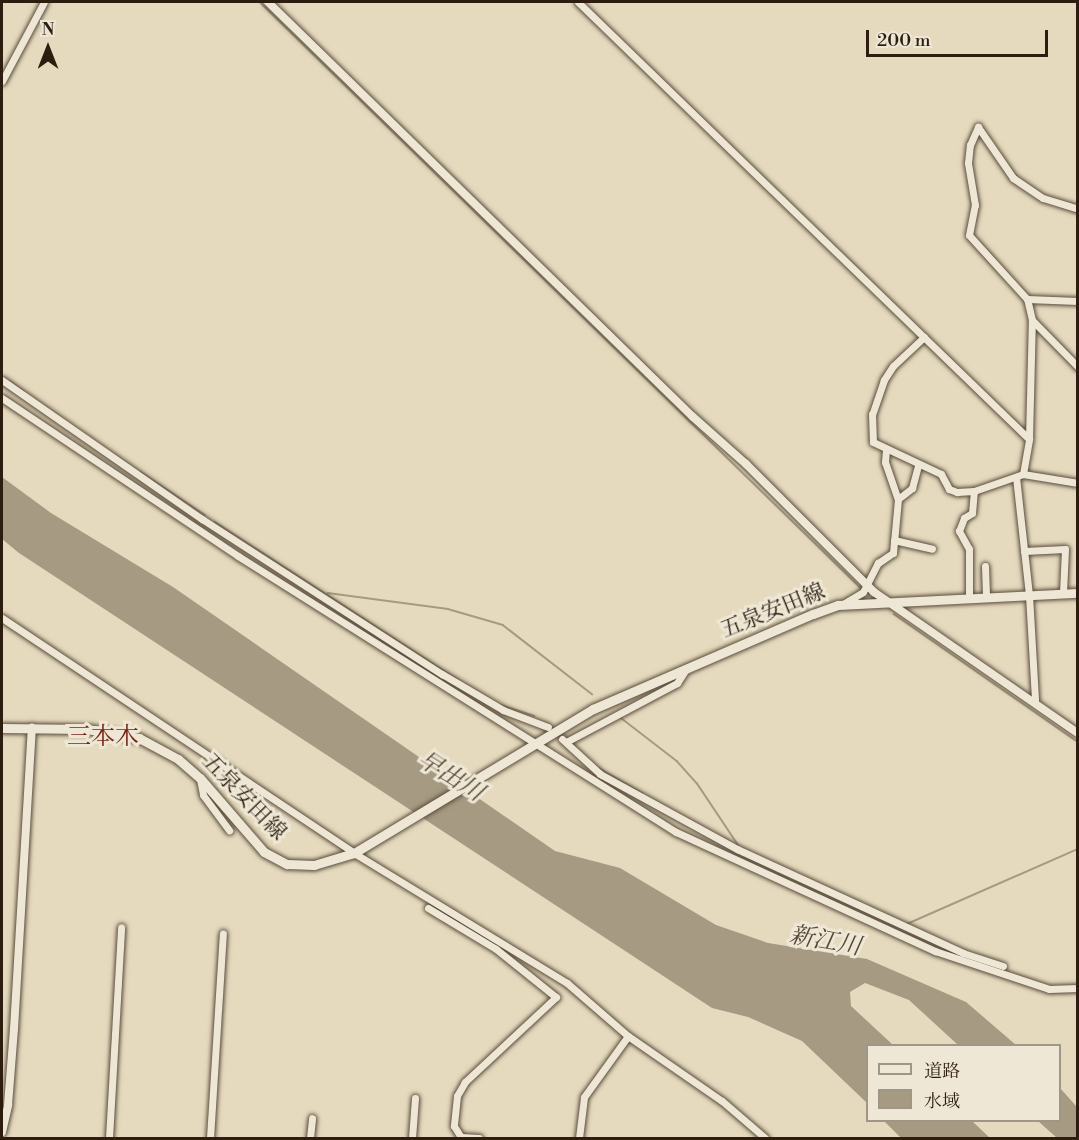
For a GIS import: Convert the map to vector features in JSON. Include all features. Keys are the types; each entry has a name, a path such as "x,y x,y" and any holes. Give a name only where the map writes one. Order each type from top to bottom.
{"main road":[{"name":"五泉安田線","path":"2,728 87,729 133,736 172,755 200,778 264,852 287,864 335,862 355,853 593,709 791,622 841,605 1077,593"}],"street":[{"path":"2,81 44,2"},
{"path":"268,2 867,585 886,602 1035,700 1076,731"},
{"path":"578,2 1029,439"},
{"path":"1023,474 1029,439 1032,320 1027,299 969,235 975,205 968,163 970,145 978,127 1013,178 1043,198 1077,209"},
{"path":"1027,299 1077,301"},
{"path":"1032,320 1077,366"},
{"path":"924,337 893,366 874,401 873,442 941,474 949,489 957,492 974,491 1023,474 1077,483"},
{"path":"2,380 202,519 442,674 503,710 548,727"},
{"path":"2,398 229,550 676,832 780,883 991,972 1048,989 1077,988"},
{"path":"841,605 867,585 878,563 892,555 897,499 885,462 886,450"},
{"path":"897,499 912,488 918,465"},
{"path":"1016,477 1029,595 1035,700"},
{"path":"969,598 969,549 959,531 964,518 972,513 974,491"},
{"path":"894,540 932,549"},
{"path":"1024,551 1065,549 1064,593"},
{"path":"985,567 986,597"},
{"path":"2,618 355,853 567,983 628,1036 722,1101 765,1138"},
{"path":"686,668 677,682 564,741 576,756 600,774 736,849 963,953 1003,966"},
{"path":"2,1132 14,1029 32,728"},
{"path":"200,778 203,795 229,830"},
{"path":"428,908 496,949 555,997 465,1082 457,1096 454,1126 461,1137 479,1138"},
{"path":"109,1138 121,927"},
{"path":"210,1138 223,933"},
{"path":"579,1138 584,1097 628,1036"},
{"path":"412,1138 415,1098"},
{"path":"310,1138 312,1118"}],"water":[{"path":"2,477 51,513 173,587 555,851 620,868 716,925 768,943 867,959 966,1002 1015,1044 957,1044 909,1000 865,983 850,992 851,1006 892,1044 866,1044 866,1102 802,1041 748,1017 712,1008 19,553 2,539"},
{"path":"1061,1089 1077,1107 1077,1138 1057,1138 1039,1122 1061,1122"},
{"path":"885,1122 973,1122 990,1138 901,1138"}],"waterway":[{"path":"260,2 861,588"},
{"path":"10,381 24,391"},
{"path":"141,472 205,515"},
{"path":"215,522 458,680"},
{"path":"328,593 448,609 503,625 592,694"},
{"path":"894,614 1078,742"},
{"path":"501,705 534,716"},
{"path":"620,717 677,761 697,783 739,846"},
{"path":"599,768 642,793"},
{"path":"907,924 1078,849"}],"district":[{"name":"三本木","path":"103,738"}],"water label":[{"name":"早出川","path":"450,777"},
{"name":"新江川","path":"825,942"}]}
